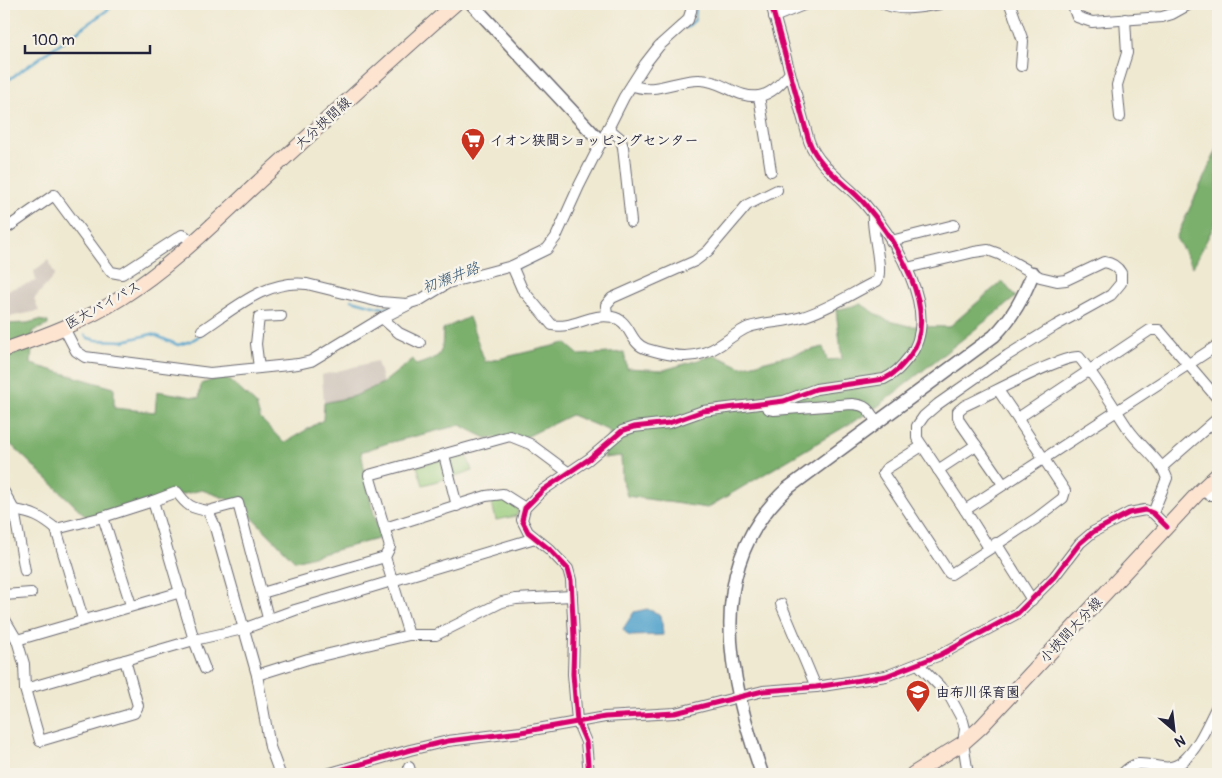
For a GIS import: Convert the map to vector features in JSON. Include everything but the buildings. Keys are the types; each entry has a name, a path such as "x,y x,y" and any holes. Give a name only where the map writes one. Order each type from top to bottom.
{"main road":[{"name":"大分挾間線","path":"192,242 454,4"},
{"name":"医大バイパス","path":"4,350 64,328 122,297 146,281 192,242"},
{"name":"小挾間大分線","path":"914,774 963,743 993,714 1218,474"}],"street":[{"path":"472,4 601,142"},
{"path":"64,328 76,351 85,357 210,373 298,364 311,361 382,318 448,284 512,266 543,252 554,242 601,142 632,85 659,46 688,20 692,4"},
{"path":"589,774 586,742 577,721 573,674 572,596 568,569 528,532 522,520 526,508 543,490 603,449 622,431 669,423 703,411 784,401 825,388 875,381 900,370 916,347 921,332 920,306 907,268 891,241 873,214 851,190 820,163 814,154 771,4"},
{"path":"774,17 806,4"},
{"path":"884,4 907,9 940,4"},
{"path":"1010,4 1023,42 1021,66"},
{"path":"1072,4 1077,17 1092,22 1162,17 1190,4"},
{"path":"1213,4 1218,6"},
{"path":"1120,117 1117,85 1127,53 1124,19"},
{"path":"632,85 643,88 666,86 682,81 706,80 713,81 745,96 759,96 771,91 790,73"},
{"path":"759,96 771,171"},
{"path":"608,128 620,138 623,148 631,222"},
{"path":"607,316 605,308 608,300 695,261 708,251 747,205 777,190"},
{"path":"4,230 54,195 111,272 122,274 182,235 192,242"},
{"path":"512,266 522,289 552,325 561,326 607,316 616,318 622,321 636,342 643,348 688,356 709,352 748,328 787,321 824,309 877,280 880,268 873,230 873,214"},
{"path":"891,241 954,225"},
{"path":"907,268 988,250 1044,278 1062,281 1104,262 1115,266 1121,273 1122,278 1118,288 1111,295 1008,355 938,404 924,416 917,426 916,438 965,510 1032,600"},
{"path":"762,774 738,697 731,649 731,601 737,570 751,535 764,513 780,496 810,471 994,336 1017,309 1034,273"},
{"path":"202,330 257,293 290,283 306,284 388,303 407,304 420,300"},
{"path":"259,368 256,344 259,317 281,316"},
{"path":"382,318 399,333 420,342"},
{"path":"1019,421 1021,416 1150,330 1158,330 1218,399"},
{"path":"965,510 1218,345"},
{"path":"1003,484 958,417 958,411 1057,362 1079,357 1090,370 1130,431 1162,466 1167,478 1153,512"},
{"path":"922,446 886,469 883,473 949,573 1037,518 1063,498 1065,491 998,390"},
{"path":"763,404 769,409 774,410 860,404 867,408 877,423"},
{"path":"1162,466 1218,418"},
{"path":"408,635 385,556 390,546 386,528 369,475 510,436 530,444 569,473"},
{"path":"938,470 976,445"},
{"path":"444,455 457,506"},
{"path":"1202,489 1209,495 1218,495"},
{"path":"4,492 14,510 25,571"},
{"path":"56,529 104,517 177,492 184,502 193,508 208,511 238,503 268,618"},
{"path":"386,528 486,496 503,494 526,508"},
{"path":"153,501 194,640 205,668"},
{"path":"14,510 31,513 45,520 56,529 83,619"},
{"path":"329,774 436,743 521,732 577,721 631,714 675,713 763,691 816,687 886,676 940,655 1018,613 1054,577 1080,543 1093,532 1138,510 1153,512 1167,527"},
{"path":"208,511 214,524 242,629 257,674 270,747 280,774"},
{"path":"104,517 131,605"},
{"path":"25,689 194,640 242,629 268,618 536,538"},
{"path":"262,593 385,556"},
{"path":"17,640 83,619 181,592"},
{"path":"4,595 31,593"},
{"path":"257,674 308,659 408,635 436,635 502,602 516,599 572,596"},
{"path":"781,604 816,687"},
{"path":"4,618 17,640 24,664 25,689 40,741 134,713 138,706 125,660"},
{"path":"918,664 950,698 963,721 965,729 963,743 968,774"},
{"path":"1122,774 1138,764 1170,768 1182,762 1192,750 1218,704"}],"shaded area":[{"path":"48,260 55,275 34,299 39,311 8,317 4,308 4,291 36,281 34,271"},
{"path":"377,361 383,383 355,396 324,403 322,375"}],"green space":[{"path":"1218,147 1218,218 1193,267 1176,238"},
{"path":"1002,281 1016,297 873,410 707,508 627,496 622,479 621,456 604,458 610,431 571,415 526,437 486,438 460,425 388,443 361,452 371,503 381,538 295,561 238,503 202,490 153,501 90,520 4,438 4,324 27,323 39,320 48,322 48,325 33,331 31,364 114,388 114,408 155,412 157,391 199,398 201,384 225,376 256,404 260,418 284,443 323,420 324,403 355,396 383,383 413,359 416,365 436,357 441,350 443,329 469,317 485,362 565,343 579,355 624,352 627,368 664,370 715,355 741,367 823,347 827,360 842,359 836,310 861,304 886,320 909,326 949,327"},
{"path":"466,453 472,471 423,485 417,466"},
{"path":"501,497 517,508 516,516 496,520 492,499"}],"water":[{"path":"647,609 659,614 663,635 629,636 623,629 634,612"}],"waterway":[{"path":"4,83 116,4"},
{"name":"初瀬井路","path":"686,28 695,20 696,8"},
{"name":"初瀬井路","path":"517,269 541,257"},
{"name":"初瀬井路","path":"352,300 377,307 393,308"},
{"name":"初瀬井路","path":"85,335 96,340 123,341 152,334 178,345 191,341 204,333"}],"cycle path":[{"path":"589,774 586,742 577,721 573,674 574,637 571,580 568,569 549,549 528,532 522,520 525,508 543,490 589,459 622,431 634,427 669,423 703,411 784,401 816,389 884,379 895,372 909,357 918,339 921,319 918,298 900,256 864,203 826,167 813,151 771,4"},
{"path":"327,774 448,741 521,732 605,717 675,713 763,691 816,687 886,676 940,655 1018,613 1054,577 1080,543 1093,532 1129,513 1145,510 1153,513 1167,527"}],"place":[{"name":"イオン狭間ショッピングセンター","path":"473,161"},
{"name":"由布川保育園","path":"918,713"}]}
